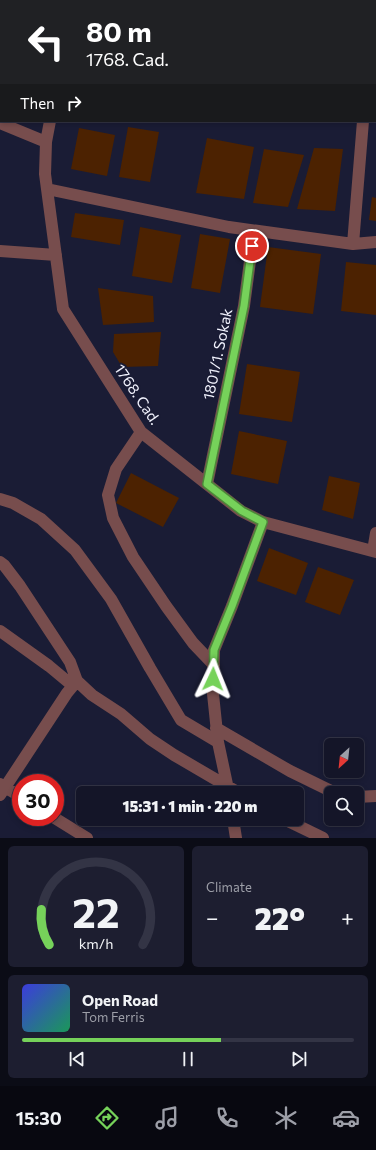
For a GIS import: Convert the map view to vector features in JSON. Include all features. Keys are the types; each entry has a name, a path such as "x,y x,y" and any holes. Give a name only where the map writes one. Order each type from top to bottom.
{"street":[{"name":"1768. Cad.","path":"50,122 46,142 45,174 63,309 141,432 242,511 263,522 375,552"},
{"path":"353,244 363,122"},
{"path":"0,124 46,142"},
{"path":"47,189 229,227 353,244 376,242"},
{"name":"1801/1. Sokak","path":"207,484 244,306 254,230"},
{"path":"0,251 56,256"},
{"path":"141,432 116,469 108,495 113,518 134,557 166,606 193,644 214,665"},
{"path":"0,500 13,503 41,519 75,550 111,599 181,720 218,742"},
{"path":"227,786 216,728 213,694 214,650 263,522"},
{"path":"375,552 376,533"},
{"path":"0,562 20,586 70,662 75,683 2,789 12,793"},
{"path":"0,631 48,666 121,714 150,739 223,786"},
{"path":"216,728 290,771 324,788"},
{"path":"364,797 376,796"},
{"path":"64,824 87,838"},
{"path":"235,826 236,838"},
{"path":"298,826 323,838"}],"building":[{"path":"128,127 159,132 150,182 119,177"},
{"path":"79,128 115,135 107,176 71,169"},
{"path":"207,138 254,147 244,199 196,193"},
{"path":"314,148 343,149 335,211 297,209"},
{"path":"264,149 304,155 288,207 253,203"},
{"path":"372,197 376,198 376,221 369,220"},
{"path":"75,213 124,220 120,245 71,237"},
{"path":"140,227 181,235 172,283 132,276"},
{"path":"200,234 230,239 220,293 191,288"},
{"path":"268,247 321,254 313,314 260,307"},
{"path":"346,262 376,265 376,315 341,311"},
{"path":"98,288 153,296 154,322 103,325"},
{"path":"161,332 158,366 122,367 113,352 114,334"},
{"path":"247,364 300,372 292,422 239,414"},
{"path":"239,431 287,441 278,484 231,474"},
{"path":"131,473 179,498 163,527 116,503"},
{"path":"329,476 360,483 353,519 322,510"},
{"path":"269,548 308,563 296,595 257,581"},
{"path":"318,567 354,580 340,615 305,602"}],"route":[{"path":"213,679 214,650 263,522 242,511 207,484 244,306 252,246"}]}
